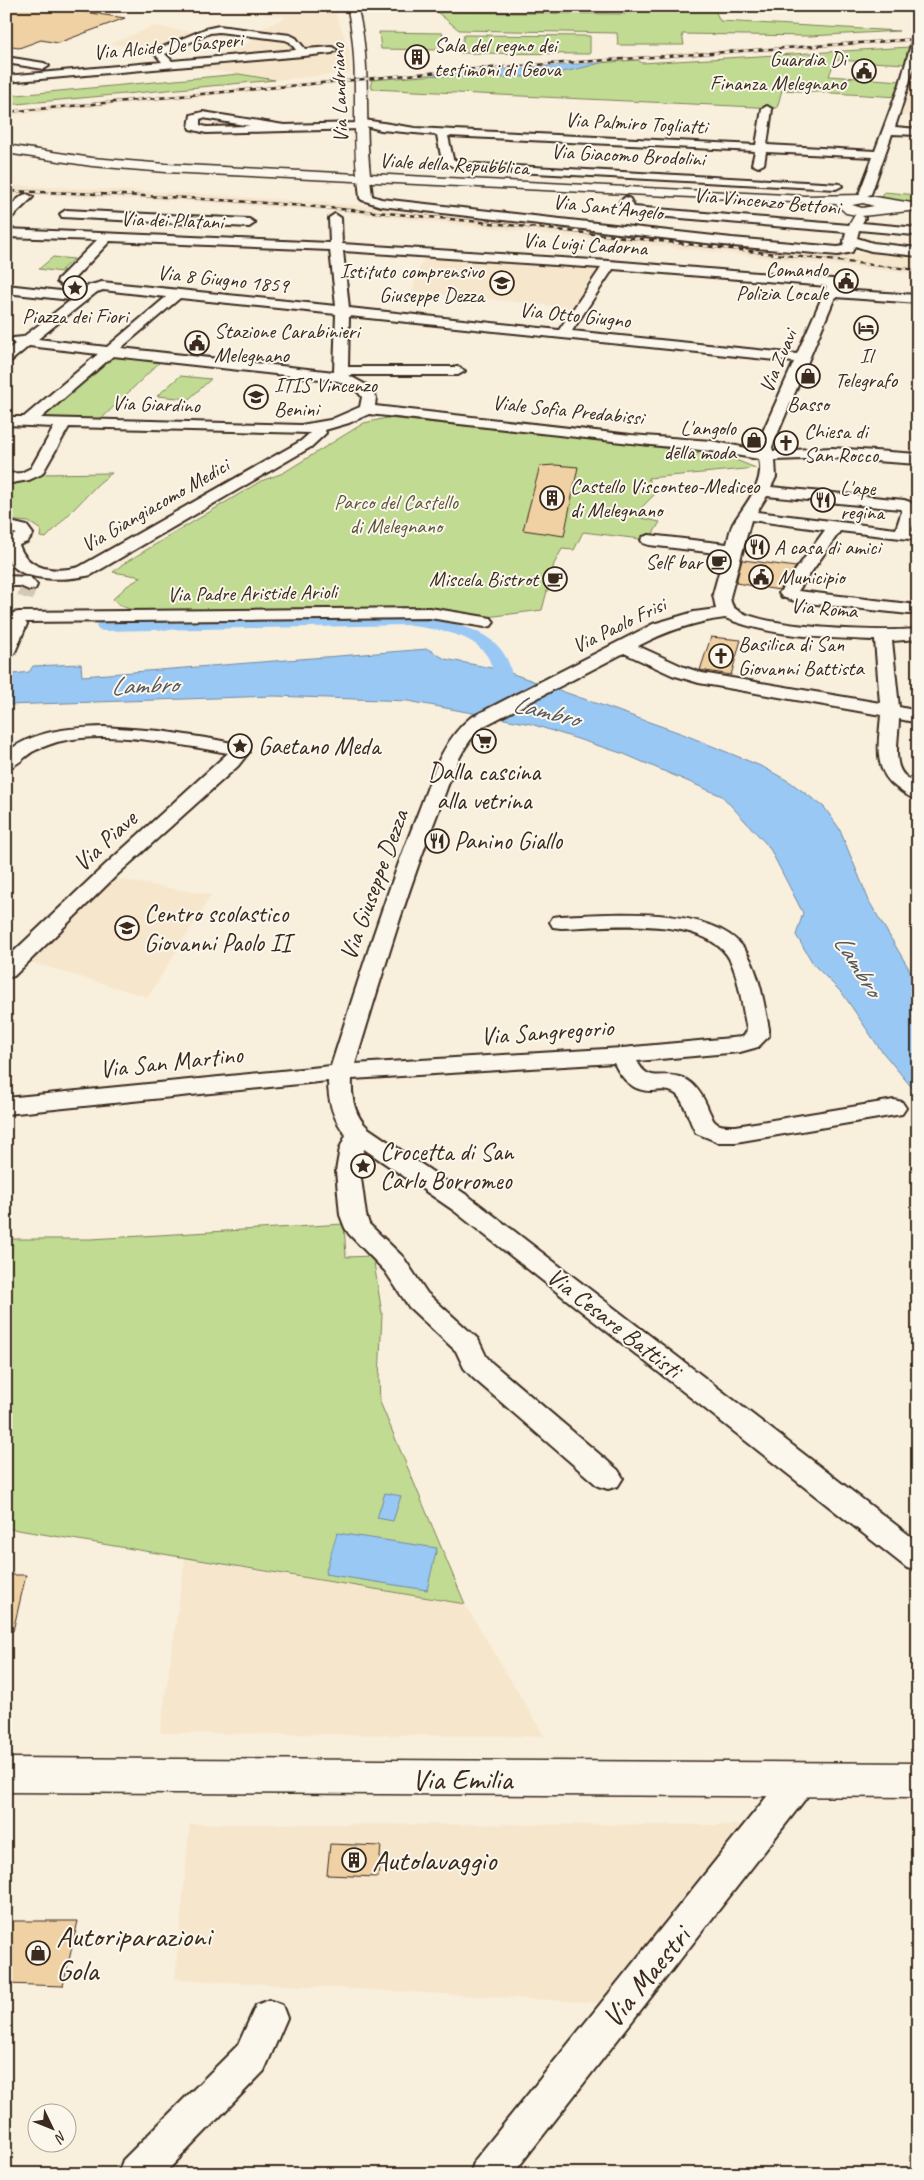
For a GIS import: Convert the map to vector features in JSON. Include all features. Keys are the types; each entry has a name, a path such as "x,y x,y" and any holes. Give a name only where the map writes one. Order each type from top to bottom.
{"street":[{"name":"Via Landriano","path":"352,6 358,30 362,84 361,126 364,178"},
{"path":"169,64 160,54 161,51 208,31 218,29 287,37 293,40 303,53"},
{"path":"918,36 905,84 879,154 859,216 871,247 918,252"},
{"name":"Via Alcide De Gasperi","path":"6,79 332,50"},
{"path":"6,60 63,69 72,73"},
{"path":"905,84 918,85"},
{"path":"755,180 767,109"},
{"path":"203,115 284,128 203,130 194,127 195,117 203,115"},
{"name":"Via Palmiro Togliatti","path":"284,128 361,126 442,133 879,154"},
{"path":"888,130 918,132"},
{"name":"Via Giacomo Brodolini","path":"442,133 448,161 458,166 755,180 836,186"},
{"path":"6,150 32,162 99,163 166,168"},
{"path":"6,155 32,162 116,168 166,168"},
{"name":"Viale della Repubblica","path":"166,168 820,204 859,216 916,207"},
{"path":"364,178 364,196 367,199"},
{"path":"6,216 27,197"},
{"name":"Via Sant'Angelo","path":"367,199 393,204 732,242 859,216"},
{"name":"Via Vincenzo Bettoni","path":"626,201 626,208 633,210 859,216"},
{"path":"66,214 249,223"},
{"path":"859,216 914,232"},
{"path":"335,218 336,247 343,310 341,374"},
{"path":"188,241 205,221"},
{"name":"Via dei Platani","path":"6,233 336,247"},
{"path":"63,282 106,238"},
{"name":"Via Luigi Cadorna","path":"336,247 609,265 916,294"},
{"path":"563,334 609,265"},
{"name":"Via 8 Giugno 1859","path":"82,297 99,286 343,310"},
{"name":"Via Zuavi","path":"728,612 722,601 722,590 741,524 761,491 768,474 765,444 832,287"},
{"path":"6,289 82,297"},
{"path":"28,421 176,295"},
{"path":"6,358 82,297"},
{"name":"Via Otto Giugno","path":"343,310 802,360"},
{"path":"6,340 115,347 153,356 341,374 458,372"},
{"path":"341,374 365,391 369,397 367,409"},
{"name":"Via Giardino","path":"6,421 310,428 345,420 367,409"},
{"name":"Viale Sofia Predabissi","path":"367,409 630,439 710,446 765,456 832,453 918,459"},
{"path":"6,479 24,477 37,471 64,422"},
{"name":"Via Giangiacomo Medici","path":"8,543 13,554 34,571 61,575 85,571 306,444 319,433 310,428"},
{"path":"746,515 910,535 910,510 904,505 761,491"},
{"path":"6,526 20,528 25,534 21,539 8,543"},
{"path":"836,526 788,594 798,597 909,609"},
{"path":"649,540 733,550"},
{"name":"Via Padre Aristide Arioli","path":"6,581 24,581 29,583 22,607 155,617 438,614 476,622 486,622"},
{"path":"6,652 22,607"},
{"name":"Via Roma","path":"728,612 741,619 761,624 915,636"},
{"name":"Via Paolo Frisi","path":"474,724 624,646 675,622 728,612"},
{"path":"883,635 890,712 887,755 889,764 897,778 918,794"},
{"path":"624,646 678,671 699,678 861,705 918,717"},
{"name":"Via Giuseppe Dezza","path":"341,1072 404,872 451,756 463,734 474,724"},
{"name":"Via Piave","path":"6,763 31,745 52,737 70,734 148,734 238,751 238,755 231,762 116,864 6,971"},
{"name":"Via Sangregorio","path":"341,1072 622,1055 740,1045 754,1039 758,1029 740,960 725,940 697,927 666,922 561,922"},
{"path":"622,1055 631,1075 638,1081 675,1085 684,1089 690,1096 705,1127 718,1134 736,1134 894,1108"},
{"name":"Via San Martino","path":"6,1106 341,1072"},
{"name":"Via Cesare Battisti","path":"341,1072 340,1090 344,1111 349,1124 359,1134 481,1218 918,1560"},
{"path":"359,1134 350,1156 349,1177 355,1221 367,1239 394,1264 412,1293 424,1307 468,1346 474,1361 482,1370 608,1478"},
{"name":"Via Emilia","path":"6,1775 415,1779 918,1780"},
{"name":"Via Maestri","path":"489,2174 801,1779"},
{"path":"137,2174 251,2058 269,2018"}],"shaded area":[{"path":"247,6 331,6 350,52 350,73 275,80 192,67 268,34 255,31 288,17 239,10"},
{"path":"154,26 200,33 165,47 110,44"},
{"path":"909,38 908,43 638,60 634,56"},
{"path":"918,45 918,117 896,115"},
{"path":"324,80 327,84 6,116 6,110"},
{"path":"6,185 204,194 382,207 386,204 760,246 844,254 877,252 918,257 918,274 341,212 187,201 6,194"},
{"name":"Istituto comprensivo Giuseppe Dezza","path":"425,257 589,269 596,273 572,308 413,291 416,275"},
{"name":"Centro scolastico Giovanni Paolo II","path":"116,879 211,895 148,997 27,961"},
{"path":"185,1559 465,1604 544,1736 160,1733"},
{"path":"190,1824 743,1825 604,2003 175,1979"}],"green space":[{"path":"628,6 713,6 720,21 899,31 810,36 682,34 684,45 618,45 617,33 459,30 437,12 625,14"},
{"path":"379,32 443,33 440,50 381,49"},
{"path":"464,35 590,36 590,54 460,53"},
{"path":"910,47 906,64 835,60 829,76 901,81 898,97 782,90 777,108 372,89 371,80 638,60 642,63"},
{"path":"239,74 275,80 6,105 6,96"},
{"path":"884,192 918,195 918,203 881,201"},
{"path":"53,257 74,259 61,270 71,271 69,273 39,269"},
{"path":"110,351 165,357 100,420 32,418"},
{"path":"180,376 211,379 189,399 157,396"},
{"name":"Parco del Castello di Melegnano","path":"387,418 632,443 733,459 756,468 648,478 655,494 640,509 637,517 660,522 649,540 583,532 574,550 562,549 554,564 542,610 487,617 155,611 127,608 113,599 127,586 142,577 113,572 123,564 261,481 283,473 364,423"},
{"path":"112,473 99,483 46,538 40,537 41,530 29,522 6,520 6,484 16,481 27,481 40,474"},
{"path":"344,1224 346,1257 373,1256 382,1314 379,1378 380,1402 465,1604 6,1528 6,1239 91,1239"}],"water":[{"path":"603,62 560,72 517,77 474,78 430,75"},
{"name":"Lambro","path":"428,649 445,659 502,670 683,734 763,767 790,782 824,807 839,828 870,903 918,984 918,1095 880,1049 843,994 814,965 796,935 803,913 769,847 722,796 624,754 531,724 408,701 274,696 6,705 6,675 29,672 33,666 81,664 82,676"},
{"path":"385,1493 401,1496 393,1521 377,1518"},
{"path":"337,1533 437,1548 427,1590 325,1574"}],"pier":[{"path":"602,60 605,62 428,75 430,73"}],"building":[{"path":"6,6 43,6 125,18 58,43 41,40 19,48 6,46"},
{"path":"540,466 578,467 564,536 523,530"},
{"name":"Municipio","path":"742,560 796,567 779,590 736,583"},
{"name":"Basilica di San Giovanni Battista","path":"711,637 741,640 731,675 700,670"},
{"path":"6,1575 26,1575 13,1631 6,1630"},
{"name":"Autolavaggio","path":"330,1844 381,1846 378,1877 327,1875"},
{"name":"Autoriparazioni Gola","path":"6,1921 78,1921 63,1986 6,1984"}],"waterway":[{"path":"104,626 406,620 434,624 464,632 489,646 497,657 502,671 500,698"}],"tunnel":[{"path":"25,598 29,585"}],"railway":[{"path":"6,112 462,70 918,39"},
{"path":"6,191 236,201 407,215 918,270"}],"place":[{"name":"Sala del regno dei testimoni di Geova","path":"417,57"},
{"name":"Guardia Di Finanza Melegnano","path":"864,71"},
{"name":"Comando Polizia Locale","path":"846,281"},
{"name":"Istituto comprensivo Giuseppe Dezza","path":"502,283"},
{"name":"Piazza dei Fiori","path":"75,288"},
{"name":"Il Telegrafo","path":"866,328"},
{"name":"Stazione Carabinieri Melegnano","path":"197,343"},
{"name":"Basso","path":"808,376"},
{"name":"ITIS Vincenzo Benini","path":"256,397"},
{"name":"L'angolo della moda","path":"754,440"},
{"name":"Chiesa di San Rocco","path":"786,443"},
{"name":"Castello Visconteo-Mediceo di Melegnano","path":"552,498"},
{"name":"L'ape regina","path":"823,500"},
{"name":"A casa di amici","path":"757,547"},
{"name":"Self bar","path":"719,562"},
{"name":"Municipio","path":"761,577"},
{"name":"Miscela Bistrot","path":"555,579"},
{"name":"Basilica di San Giovanni Battista","path":"721,656"},
{"name":"Dalla cascina alla vetrina","path":"484,741"},
{"name":"Gaetano Meda","path":"240,746"},
{"name":"Panino Giallo","path":"437,841"},
{"name":"Centro scolastico Giovanni Paolo II","path":"127,928"},
{"name":"Crocetta di San Carlo Borromeo","path":"363,1166"},
{"name":"Autolavaggio","path":"354,1860"},
{"name":"Autoriparazioni Gola","path":"38,1953"}]}
